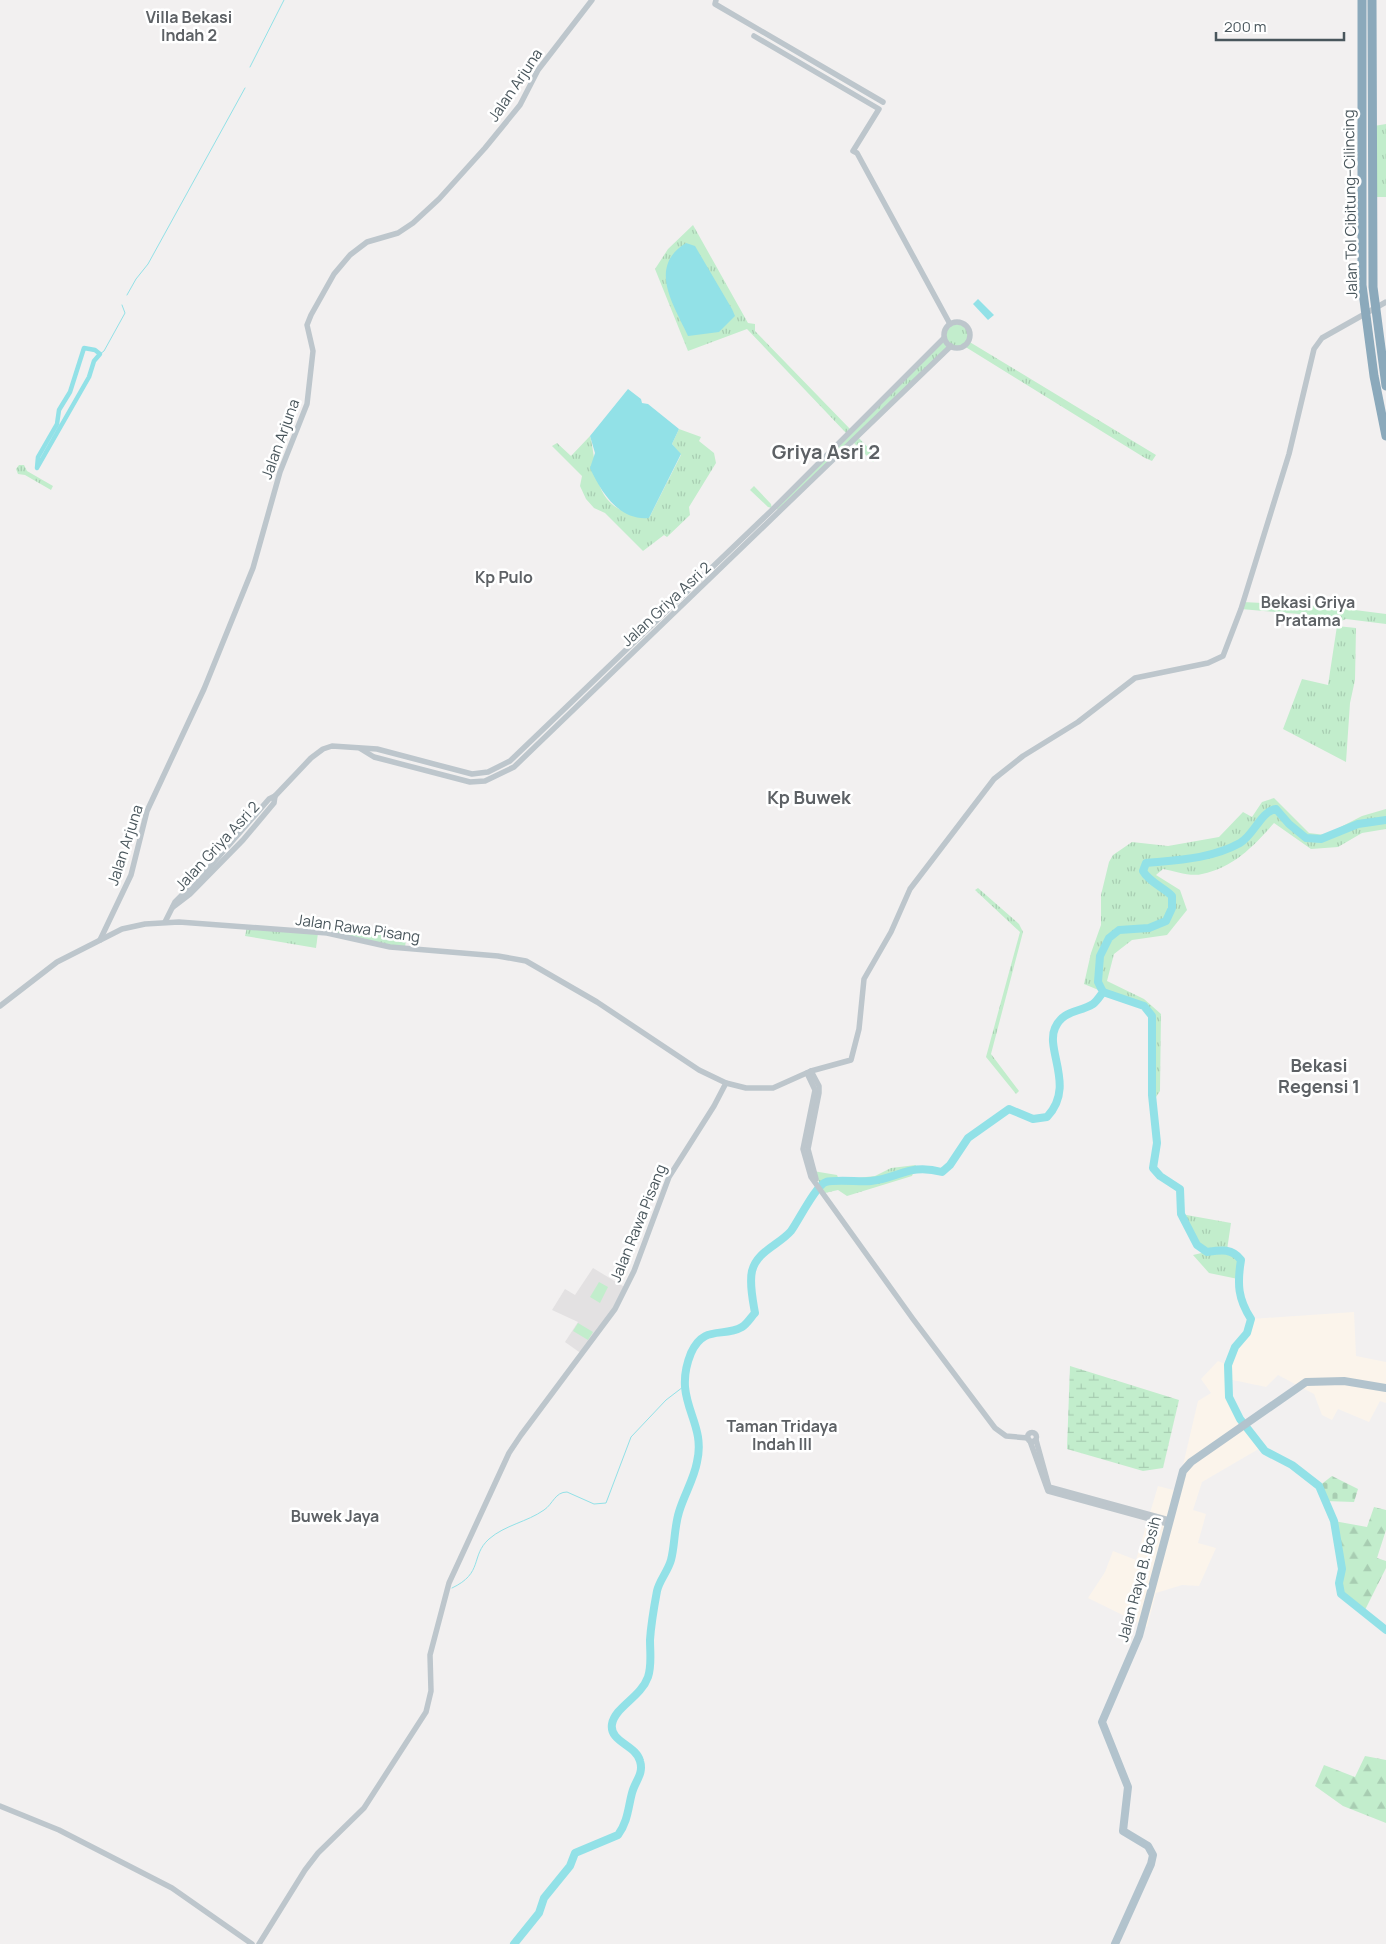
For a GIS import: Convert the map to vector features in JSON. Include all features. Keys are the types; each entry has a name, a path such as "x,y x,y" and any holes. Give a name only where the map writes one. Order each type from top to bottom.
{"highway":[{"name":"Jalan Tol Cibitung–Cilincing","path":"1362,0 1362,286 1374,376 1386,436"},
{"name":"Jalan Tol Cibitung–Cilincing","path":"1372,0 1373,287 1386,386"}],"main road":[{"name":"Jalan Raya B. Bosih","path":"1115,1944 1151,1864 1153,1854 1148,1846 1122,1831 1128,1787 1102,1722 1139,1636 1180,1477 1188,1465 1306,1382 1344,1381 1386,1388"}],"street":[{"name":"Jalan Arjuna","path":"100,941 131,875 147,811 204,689 253,568 280,472 307,404 313,352 307,325 311,315 334,274 350,255 367,242 398,233 413,223 439,199 485,148 520,104 538,70 592,0"},
{"path":"715,2 883,102"},
{"path":"754,36 879,109 853,151 857,153 950,324"},
{"path":"726,1083 765,1090 781,1086 809,1072 851,1060 859,1029 864,979 900,914 910,889 994,779 1024,756 1078,722 1135,678 1208,663 1224,656 1241,609 1289,454 1312,356 1322,338 1386,302"},
{"path":"962,323 970,333 968,341 964,346 951,346 944,338 945,330 950,324 962,323"},
{"name":"Jalan Griya Asri 2","path":"165,922 171,908 190,894 210,870 243,840 274,803 276,796 311,758 323,750 342,745 361,749 377,749 472,774 488,772 510,761 772,510 944,338"},
{"name":"Jalan Griya Asri 2","path":"361,749 374,757 470,782 485,781 514,767 951,346"},
{"name":"Jalan Rawa Pisang","path":"0,1006 57,962 122,929 165,922 327,933 390,946 498,956 526,962 597,1002 690,1065 726,1083 714,1106 669,1177 634,1271 615,1309 509,1453 449,1583 430,1655 431,1691 426,1712 364,1808 318,1854 305,1870 259,1944"},
{"path":"809,1072 819,1097 808,1149 815,1180 998,1426 1008,1433 1030,1439 1049,1487 1168,1522"},
{"path":"0,1806 59,1830 172,1888 252,1944"}],"shaded area":[{"path":"593,1268 626,1288 582,1354 565,1342 578,1322 552,1310 565,1289 575,1295"},
{"path":"1354,1312 1356,1356 1386,1362 1386,1403 1380,1401 1369,1422 1338,1409 1332,1420 1322,1415 1314,1394 1278,1375 1266,1387 1228,1379 1229,1397 1240,1419 1262,1447 1202,1482 1193,1510 1206,1514 1198,1543 1216,1548 1199,1586 1182,1585 1156,1593 1147,1627 1088,1598 1105,1572 1113,1551 1136,1560 1158,1486 1177,1491 1198,1401 1211,1393 1201,1379 1218,1361 1228,1365 1235,1347 1247,1333 1251,1319"}],"green space":[{"path":"1386,124 1386,197 1373,197 1374,126"},
{"path":"693,225 748,323 755,324 755,331 851,430 944,338 947,326 958,322 968,329 968,341 1156,455 1152,461 1145,458 964,346 951,346 858,437 878,458 873,462 853,442 780,510 773,508 847,434 747,329 688,351 655,269 668,249"},
{"path":"679,429 701,437 699,441 714,453 716,463 689,507 690,515 667,537 664,535 643,551 605,513 594,508 586,499 580,486 582,476 552,446 557,443 571,456 590,436 597,476 604,495 610,503 619,509 649,518 681,455 672,444"},
{"path":"19,465 24,465 27,471 53,486 51,490 25,475 18,474 16,469"},
{"path":"754,486 771,504 772,508 768,507 750,490"},
{"path":"1243,602 1343,607 1386,614 1386,624 1346,619 1341,621 1334,617 1241,609"},
{"path":"1337,626 1356,628 1355,680 1350,703 1346,762 1283,729 1302,679 1328,685"},
{"path":"1274,798 1309,833 1325,835 1362,816 1386,809 1386,829 1362,833 1338,847 1311,849 1274,823 1251,848 1224,867 1198,875 1163,869 1156,875 1180,890 1187,910 1167,935 1132,940 1114,954 1107,981 1144,999 1161,1014 1160,1091 1152,1103 1152,1016 1144,1006 1125,1001 1084,984 1091,953 1101,925 1101,895 1109,862 1113,855 1132,842 1168,846 1219,837 1243,812 1252,817 1262,802"},
{"path":"978,888 1019,924 1023,932 991,1054 1019,1091 1016,1094 986,1057 1020,932 975,890"},
{"path":"328,926 406,939 405,948 327,933"},
{"path":"247,927 318,933 316,948 245,936"},
{"path":"916,1165 912,1176 847,1196 838,1190 825,1193 813,1171 837,1175 839,1180 875,1176 891,1168"},
{"path":"1181,1214 1231,1223 1227,1250 1236,1253 1241,1260 1238,1279 1209,1273 1193,1255 1206,1252 1197,1245"},
{"path":"599,1282 608,1287 600,1303 590,1297"},
{"path":"578,1323 593,1332 588,1340 573,1331"},
{"path":"1070,1366 1179,1400 1163,1468 1143,1471 1067,1449"},
{"path":"1332,1476 1358,1489 1354,1502 1325,1501 1319,1486"},
{"path":"1374,1507 1386,1510 1386,1530 1377,1558 1386,1561 1386,1568 1364,1612 1341,1594 1339,1583 1342,1569 1334,1521 1367,1527"},
{"path":"1365,1756 1386,1760 1386,1823 1343,1806 1315,1786 1324,1765 1355,1777"}],"water":[{"path":"686,243 695,246 735,316 719,332 688,336 671,299 666,275 668,263 674,253"},
{"path":"978,299 994,315 988,320 973,304"},
{"path":"628,389 641,399 642,403 648,404 679,429 672,444 681,454 649,518 638,518 620,510 606,495 590,468 595,453 590,436"}],"waterway":[{"path":"250,67 284,0"},
{"path":"127,295 136,279 148,264 245,88"},
{"path":"89,349 95,350 100,354 104,351 125,313 122,305"},
{"path":"84,348 95,350 100,354 94,361 89,377 37,468 38,457 57,424 59,410 70,392 84,348"},
{"path":"514,1944 539,1913 544,1898 570,1866 575,1853 618,1835 626,1820 633,1789 640,1774 641,1766 638,1756 634,1751 615,1735 612,1730 612,1724 618,1712 640,1690 648,1677 650,1634 657,1591 671,1560 677,1518 694,1475 697,1462 699,1447 687,1398 685,1385 686,1370 691,1353 702,1338 714,1333 728,1332 742,1327 755,1313 751,1276 759,1258 791,1231 817,1189 826,1182 871,1181 921,1169 942,1172 950,1165 968,1138 1009,1109 1033,1119 1047,1117 1055,1105 1059,1094 1060,1081 1053,1037 1058,1022 1067,1015 1093,1004 1103,992 1098,982 1100,956 1109,938 1119,930 1149,928 1166,921 1172,908 1172,896 1143,871 1146,863 1206,856 1229,848 1245,839 1266,814 1276,809 1289,824 1306,838 1321,839 1358,824 1386,820"},
{"path":"1103,992 1144,1006 1152,1016 1152,1095 1157,1143 1153,1168 1160,1176 1180,1189 1181,1214 1197,1245 1207,1252 1222,1250 1234,1253 1241,1260 1239,1277 1241,1298 1251,1319 1247,1333 1235,1347 1228,1365 1229,1397 1240,1419 1265,1451 1292,1465 1319,1486 1334,1521 1342,1569 1339,1583 1341,1594 1386,1630"},
{"path":"452,1588 469,1576 483,1545 489,1539 502,1530 544,1510 560,1494 567,1492 594,1504 606,1503 631,1437 666,1400 683,1387"}],"district":[{"name":"Villa Bekasi Indah 2","path":"189,26"},
{"name":"Griya Asri 2","path":"826,451"},
{"name":"Kp Pulo","path":"504,577"},
{"name":"Bekasi Griya Pratama","path":"1308,611"},
{"name":"Kp Buwek","path":"809,797"},
{"name":"Bekasi Regensi 1","path":"1319,1075"},
{"name":"Taman Tridaya Indah III","path":"782,1435"},
{"name":"Buwek Jaya","path":"335,1516"}]}
